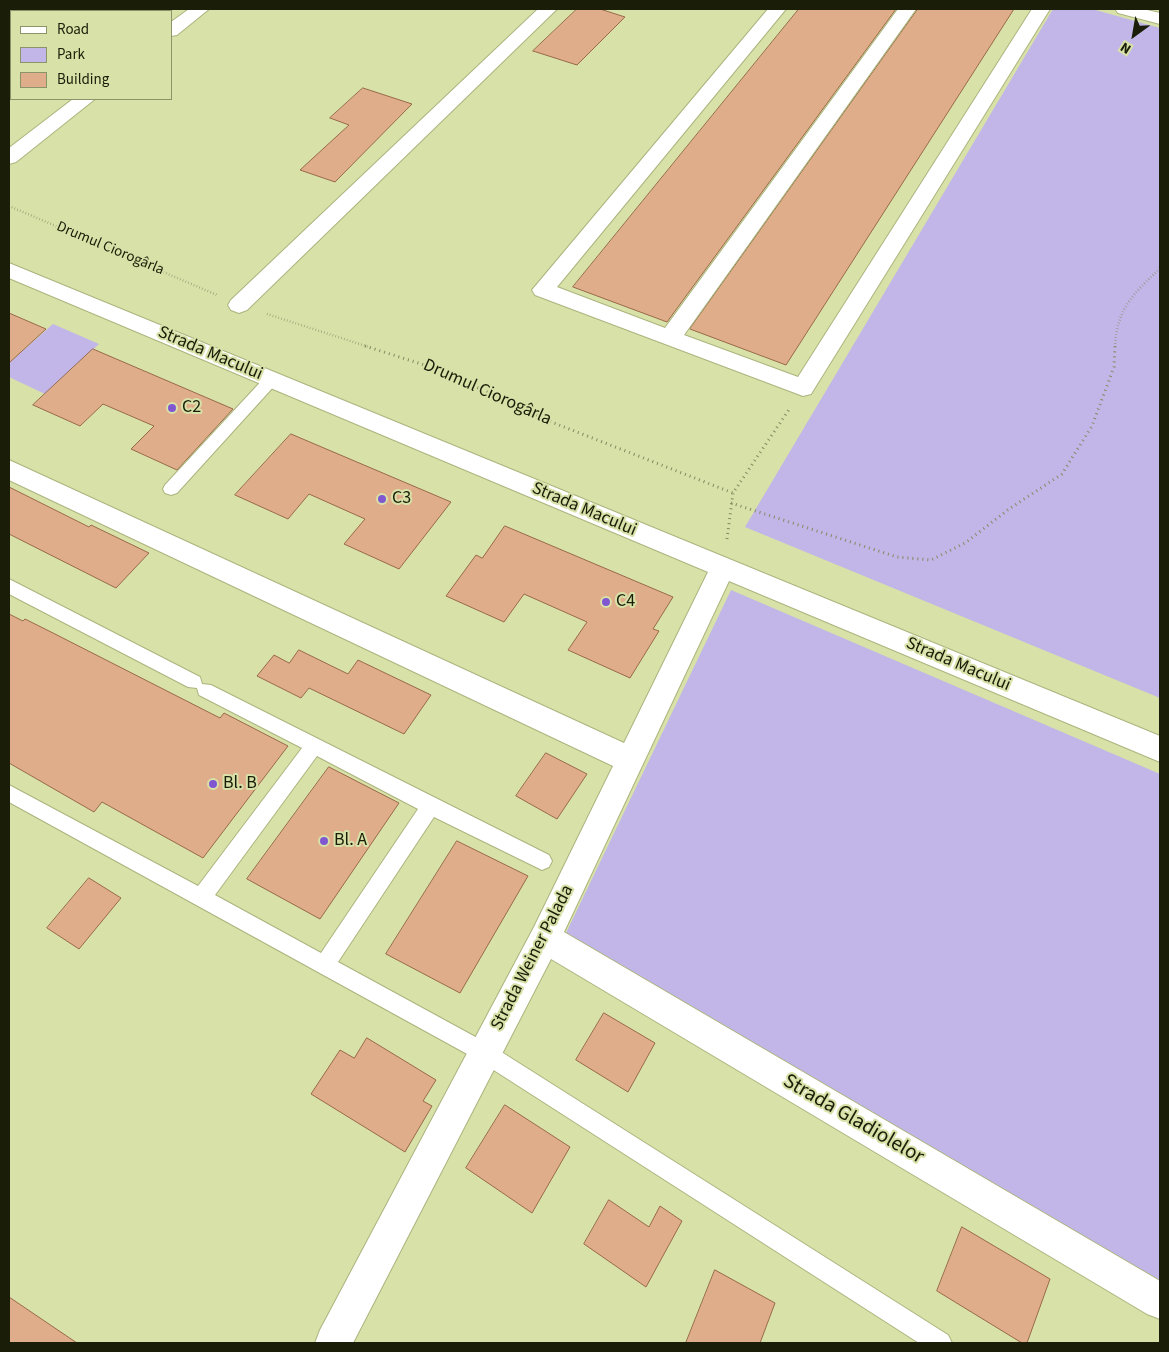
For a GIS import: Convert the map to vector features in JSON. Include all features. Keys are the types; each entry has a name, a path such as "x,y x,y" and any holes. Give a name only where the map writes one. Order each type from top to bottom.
{"street":[{"path":"172,30 200,9"},
{"path":"239,305 548,9"},
{"path":"777,9 543,290 803,388 1041,9"},
{"path":"670,338 907,9"},
{"path":"1124,9 1160,18"},
{"path":"9,158 84,100"},
{"name":"Strada Macului","path":"9,270 1160,749"},
{"path":"9,469 630,760"},
{"name":"Strada Weiner Palada","path":"333,1343 545,938 723,567"},
{"name":"Strada Gladiolelor","path":"545,938 1160,1301"}],"lane":[{"path":"170,488 272,380"},
{"path":"9,586 430,806 542,861"},
{"path":"201,898 314,746"},
{"path":"9,793 485,1053 940,1343"},
{"path":"324,966 430,806"}],"path":[{"name":"Drumul Ciorogârla","path":"9,206 239,305 437,369 554,423 732,493"},
{"path":"731,503 897,557 931,560 965,543 1009,509 1062,474 1092,426 1114,367 1116,328 1129,299 1160,268"},
{"path":"723,567 732,493 803,388"}],"green space":[{"path":"1053,9 1092,9 1160,28 1160,698 745,527"},
{"path":"53,324 99,344 45,394 9,377 9,363"},
{"path":"731,590 1160,774 1160,1287 566,933"}],"building":[{"path":"577,9 600,9 625,17 577,65 533,51"},
{"path":"799,9 896,9 667,322 573,287"},
{"path":"918,9 1014,9 786,365 690,329"},
{"path":"363,88 412,104 335,182 300,170 349,125 330,118"},
{"path":"9,313 46,329 9,363"},
{"name":"C2","path":"93,349 233,409 177,470 131,449 154,426 103,404 80,426 33,405"},
{"name":"C3","path":"291,434 451,502 399,569 344,544 365,519 309,494 288,519 235,495"},
{"path":"9,487 89,527 91,525 149,553 116,588 9,534"},
{"name":"C4","path":"505,526 673,597 653,629 659,631 630,678 568,650 587,622 524,594 504,622 446,596 476,555 482,558"},
{"path":"9,614 23,621 25,619 220,718 224,713 288,746 203,858 102,802 94,812 9,763"},
{"path":"299,650 348,674 358,660 431,695 404,734 309,688 301,698 257,676 274,655 289,663"},
{"path":"546,753 587,774 557,819 516,796"},
{"name":"Bl. A","path":"329,767 399,803 320,919 247,879"},
{"path":"457,841 528,876 460,993 386,954"},
{"path":"89,878 121,898 79,949 47,928"},
{"path":"604,1013 655,1043 628,1092 576,1060"},
{"path":"367,1038 436,1080 423,1101 432,1106 405,1152 311,1094 340,1050 354,1058"},
{"path":"505,1105 570,1147 532,1213 466,1168"},
{"path":"609,1200 649,1227 660,1206 682,1221 646,1287 584,1244"},
{"path":"962,1227 1050,1279 1027,1343 1022,1343 937,1291"},
{"path":"715,1270 775,1303 760,1343 686,1343"},
{"path":"9,1297 77,1343 9,1343"}],"place":[{"name":"C2","path":"172,408"},
{"name":"C3","path":"382,499"},
{"name":"C4","path":"606,602"},
{"name":"Bl. B","path":"213,784"},
{"name":"Bl. A","path":"324,841"}]}
